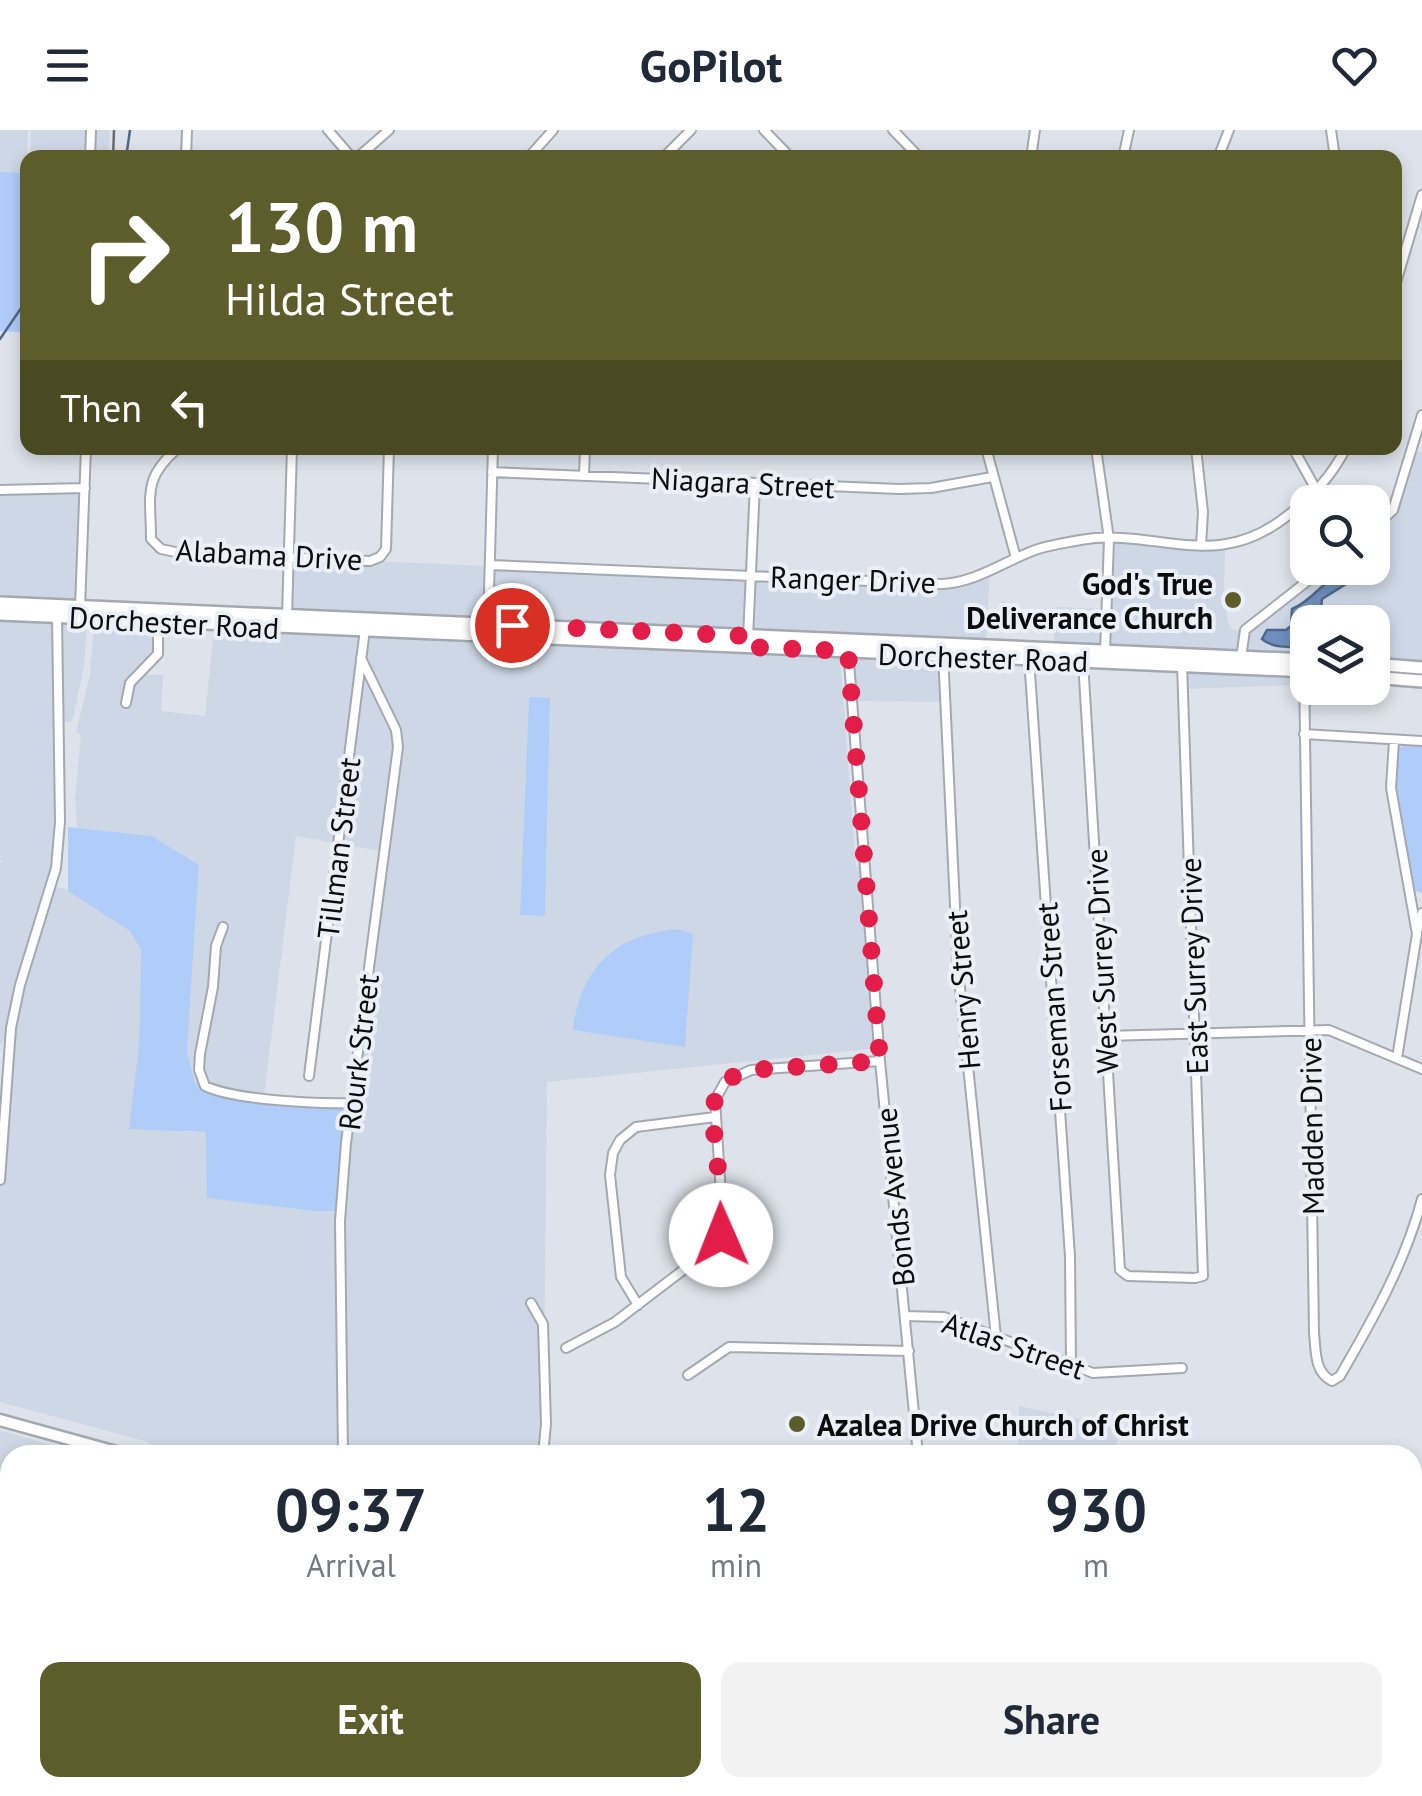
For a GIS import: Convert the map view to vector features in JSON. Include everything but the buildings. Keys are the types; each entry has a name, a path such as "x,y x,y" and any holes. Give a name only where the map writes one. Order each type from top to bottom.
{"main road":[{"name":"Dorchester Road","path":"0,603 57,611 158,616 1290,664"},
{"name":"Dorchester Road","path":"0,614 57,611"},
{"name":"Dorchester Road","path":"158,616 287,616 365,625"},
{"path":"1390,665 1422,668"},
{"path":"1390,678 1422,681"}],"street":[{"path":"328,130 347,150"},
{"path":"365,150 389,130"},
{"path":"535,150 554,130"},
{"path":"671,150 691,130"},
{"path":"764,130 783,150"},
{"path":"893,130 912,150"},
{"path":"1402,262 1422,195"},
{"path":"1390,513 1422,415"},
{"path":"79,612 86,455"},
{"name":"Alabama Drive","path":"170,455 161,462 151,482 152,539 160,549 370,561 386,549 389,455"},
{"path":"287,616 292,455"},
{"path":"489,630 493,455"},
{"path":"584,475 585,455"},
{"path":"987,455 1016,558"},
{"path":"1097,455 1109,539 1105,657"},
{"path":"1197,455 1203,512 1201,546"},
{"path":"1297,455 1314,485"},
{"name":"Ranger Drive","path":"1323,485 1342,455"},
{"name":"Niagara Street","path":"492,472 931,488 992,477"},
{"path":"748,642 755,484"},
{"path":"0,490 85,488"},
{"name":"Ranger Drive","path":"490,565 960,583 1040,548 1086,539 1230,546 1253,539 1290,513"},
{"path":"1241,662 1245,630 1302,585"},
{"path":"0,1180 12,1028 20,985 56,868 60,822 57,611"},
{"path":"126,703 130,683 158,654 158,616"},
{"name":"Tillman Street","path":"310,1076 365,625"},
{"name":"Bonds Avenue","path":"848,645 880,1061 917,1445"},
{"name":"Henry Street","path":"943,649 958,968 996,1336"},
{"name":"Forseman Street","path":"1028,654 1070,1256 1071,1366"},
{"name":"West Surrey Drive","path":"1082,656 1120,1270 1128,1276 1203,1276"},
{"name":"Rourk Street","path":"343,1445 340,1221 350,1103 398,747 396,730 361,658"},
{"name":"East Surrey Drive","path":"1182,660 1203,1276"},
{"name":"Madden Drive","path":"1305,705 1314,1332 1318,1368 1324,1377 1332,1381 1340,1376 1380,1308 1411,1240 1422,1200"},
{"path":"1304,734 1422,742"},
{"path":"1394,741 1391,788 1417,934"},
{"path":"1397,1058 1422,914"},
{"path":"223,928 216,946 213,987 200,1054 199,1070 205,1086 254,1096 350,1103"},
{"path":"1106,1036 1329,1030 1422,1069"},
{"path":"566,1348 638,1306 712,1250 721,1235 714,1116 718,1090 736,1075 751,1070 880,1061"},
{"path":"638,1306 620,1277 610,1175 614,1152 626,1133 636,1127 714,1116"},
{"path":"532,1303 543,1324 545,1445"},
{"name":"Atlas Street","path":"905,1316 944,1317 1093,1374 1182,1368"},
{"path":"688,1375 728,1347 909,1351"},
{"path":"0,1420 91,1445"}],"shaded area":[{"path":"0,130 28,130 27,150 20,150 20,173 0,172"},
{"path":"31,130 110,130 109,150 30,150"},
{"path":"0,172 20,173 20,332 0,331"},
{"path":"1410,451 1422,452 1422,663 1390,660 1390,605 1290,605 1290,653 1054,643 1056,607 1107,609 1109,539 1225,546 1228,622 1233,630 1245,630 1304,585 1390,585 1393,510"},
{"path":"85,488 80,601 0,598 0,490"},
{"path":"288,558 942,584 990,571 986,639 287,610"},
{"path":"1323,585 1344,585 1322,599 1321,605 1299,605"},
{"path":"0,620 87,624 84,666 74,714 71,722 59,722 60,822 52,886 96,906 130,931 141,950 139,1047 185,1132 207,1132 208,1198 340,1211 385,852 296,836 264,1097 195,1083 187,1051 199,865 152,836 77,828 75,798 81,734 76,733 90,674 94,624 158,627 158,648 138,675 163,675 161,711 205,716 214,629 840,656 856,867 864,867 879,1048 547,1082 543,1445 154,1445 0,1402 0,1180 10,1030 0,1046","holes":["529,698 550,699 545,916 520,915"]},
{"path":"1290,627 1290,646 1262,639 1267,630"},
{"path":"848,656 943,660 945,702 851,701"},
{"path":"1183,670 1290,676 1290,685 1183,689"},
{"path":"529,697 550,698 545,916 520,915"},
{"path":"1407,744 1422,745 1422,893 1412,890 1394,787 1396,750"},
{"path":"68,827 152,836 199,865 187,1051 195,1083 254,1096 350,1103 341,1211 207,1198 206,1132 129,1129 139,1047 141,950 130,931 68,891"},
{"path":"678,929 693,934 685,1047 573,1030 584,989 605,958 636,938"},
{"path":"1019,1406 1119,1427 1116,1445 1018,1445"},
{"path":"0,1430 51,1445 0,1445"}],"waterway":[{"path":"127,150 130,130"},
{"path":"0,339 20,310"}],"railway":[{"path":"113,150 114,130"}],"place":[{"name":"God's True Deliverance Church","path":"1233,600"},
{"name":"Azalea Drive Church of Christ","path":"797,1424"}],"route":[{"path":"512,625 748,636 748,647 848,651 880,1061 751,1070 725,1082 718,1090 714,1112 721,1235"}]}
